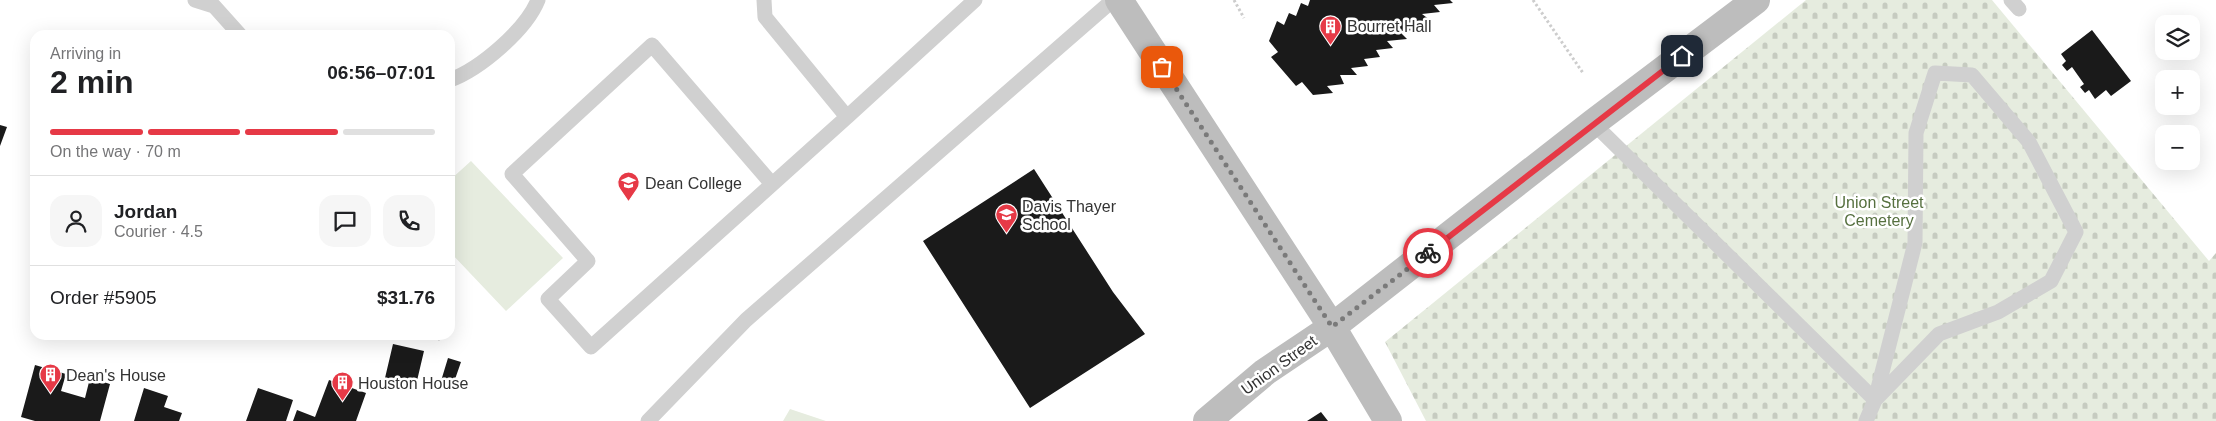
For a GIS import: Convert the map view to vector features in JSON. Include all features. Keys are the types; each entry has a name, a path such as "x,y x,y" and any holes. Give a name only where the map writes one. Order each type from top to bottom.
{"main road":[{"path":"1119,0 1332,327 1388,421"},
{"name":"Union Street","path":"1207,421 1264,372 1332,327 1594,123 1756,0"}],"lane":[{"path":"195,0 214,6 236,30"},
{"path":"455,77 486,58 514,33 538,0"},
{"path":"764,0 765,17 847,117"},
{"path":"772,184 652,45 512,174 588,260 548,299 591,346 847,117 975,0"},
{"path":"648,421 746,320 1113,0"},
{"path":"1866,421 1875,400 1915,243 1916,133 1935,73 1972,75 2029,142 2076,232 2051,281 1998,312 1939,334 1875,400"},
{"path":"1594,123 1875,400"}],"path":[{"path":"1234,0 1244,18"},
{"path":"1533,0 1583,73"}],"green space":[{"name":"Union Street Cemetery","path":"1806,0 1992,0 2209,261 2216,253 2216,421 1426,421 1385,342"},
{"path":"471,161 563,258 506,311 455,257 455,175"},
{"path":"790,409 826,421 783,421"}],"building":[{"name":"Bourret Hall","path":"1310,0 1450,0 1453,3 1434,5 1440,12 1422,14 1430,20 1411,23 1419,30 1399,31 1407,39 1387,41 1393,48 1376,50 1380,57 1364,59 1368,66 1351,68 1357,75 1340,75 1344,84 1327,86 1333,93 1313,95 1302,82 1296,86 1271,57 1278,52 1269,41 1277,21 1284,25 1289,13 1296,16 1301,3 1308,6"},
{"path":"2092,30 2131,81 2111,96 2106,90 2095,99 2089,90 2085,93 2080,87 2084,84 2072,67 2067,71 2062,65 2066,61 2061,54"},
{"path":"0,125 7,127 0,146"},
{"path":"1034,169 1113,292 1145,334 1030,408 923,241"},
{"path":"393,344 424,351 416,385 385,378"},
{"path":"448,358 461,362 453,385 441,381"},
{"name":"Dean's House","path":"35,365 66,374 61,391 85,398 90,378 110,384 100,421 35,421 21,417"},
{"name":"Houston House","path":"329,380 366,393 356,421 293,421 297,410 315,417"},
{"path":"144,388 168,396 164,407 182,413 179,421 134,421"},
{"path":"258,388 293,400 286,421 246,421"},
{"path":"1321,412 1328,421 1307,421"}],"way so far":[{"path":"1162,67 1332,327 1428,253"}],"place":[{"name":"Bourret Hall","path":"1331,45"},
{"name":"Dean College","path":"629,202"},
{"name":"Davis Thayer School","path":"1006,234"},
{"name":"Dean's House","path":"50,394"},
{"name":"Houston House","path":"342,402"}],"route":[{"path":"1428,253 1682,56"}]}
